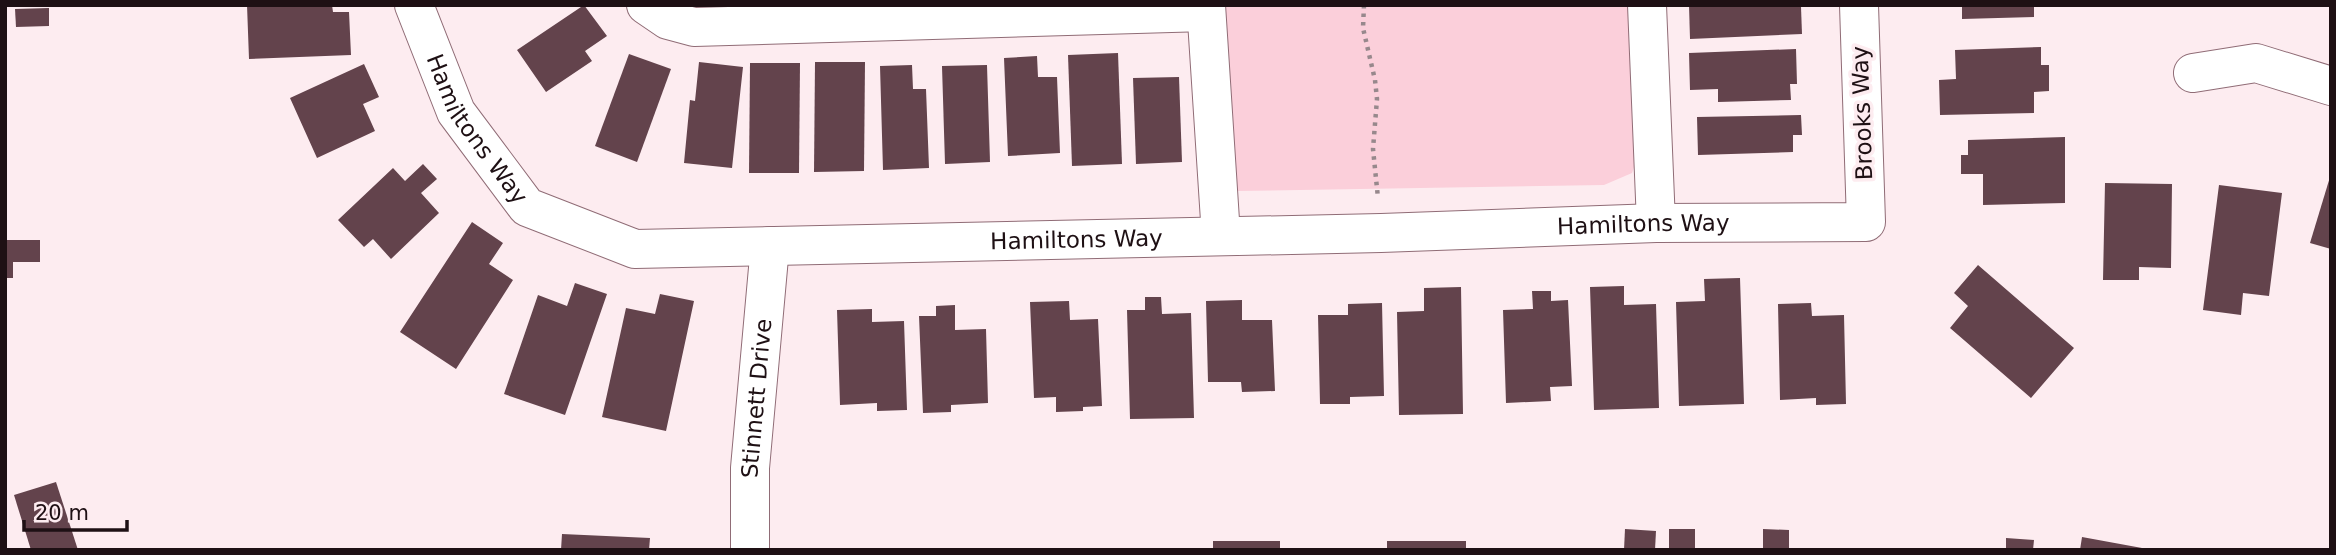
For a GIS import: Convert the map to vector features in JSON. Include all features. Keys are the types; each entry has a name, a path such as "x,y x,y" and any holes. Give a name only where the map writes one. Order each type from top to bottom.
{"street":[{"name":"Hamiltons Way","path":"414,5 456,112 527,207 635,249 1381,233 1656,223 1866,222"},
{"path":"646,5 668,20 694,27 1206,8 1221,236"},
{"path":"1647,5 1656,223"},
{"name":"Brooks Way","path":"1859,5 1866,222"},
{"path":"2193,73 2256,63 2331,86"},
{"name":"Stinnett Drive","path":"750,550 750,468 770,246"}],"path":[{"path":"1364,5 1363,28 1376,79 1373,149 1381,233"}],"shaded area":[{"path":"1220,5 1634,5 1639,153 1632,173 1604,185 1237,191"}],"building":[{"path":"247,5 332,5 333,12 349,12 351,55 249,59"},
{"path":"584,5 607,36 585,51 592,61 546,92 517,50"},
{"path":"1689,5 1795,5 1801,7 1802,34 1690,39"},
{"path":"1962,5 2034,5 2034,17 1962,19"},
{"path":"49,8 49,26 16,27 15,9"},
{"path":"2041,47 2041,65 2049,65 2049,91 2034,92 2034,113 1940,115 1939,80 1956,79 1955,50"},
{"path":"1796,49 1797,84 1790,84 1791,100 1718,102 1718,89 1690,90 1689,53"},
{"path":"1118,53 1122,164 1072,166 1068,55"},
{"path":"629,54 671,69 637,162 595,146"},
{"path":"1037,56 1038,77 1057,77 1060,153 1008,156 1004,58"},
{"path":"699,62 743,67 732,168 684,163 690,100 695,101"},
{"path":"815,62 865,62 864,171 814,172"},
{"path":"750,63 800,63 799,173 749,173"},
{"path":"364,64 379,97 363,104 375,131 317,158 290,98"},
{"path":"912,65 913,89 926,89 929,168 883,170 880,66"},
{"path":"987,65 990,162 945,164 942,66"},
{"path":"1179,77 1182,162 1136,164 1133,78"},
{"path":"1801,115 1802,135 1793,135 1793,152 1698,155 1697,117"},
{"path":"2065,137 2065,203 1983,205 1983,174 1961,174 1961,155 1968,155 1968,140"},
{"path":"423,164 437,179 421,193 439,213 391,259 373,239 364,247 338,220 393,168 405,181"},
{"path":"2331,177 2331,249 2310,243"},
{"path":"2105,183 2172,184 2171,268 2139,267 2139,280 2103,280"},
{"path":"2219,185 2282,193 2269,296 2243,293 2241,315 2203,310"},
{"path":"472,222 503,243 489,264 513,280 456,369 400,332"},
{"path":"5,240 40,240 40,262 13,262 13,278 5,278"},
{"path":"1978,265 2074,348 2031,398 1950,328 1968,306 1954,293"},
{"path":"1740,278 1744,404 1679,406 1676,302 1705,301 1704,279"},
{"path":"575,283 607,294 565,415 504,394 538,295 567,306"},
{"path":"1624,286 1624,305 1656,304 1659,408 1594,410 1590,287"},
{"path":"1461,287 1463,414 1399,415 1397,312 1424,311 1424,288"},
{"path":"1532,291 1551,291 1551,301 1568,300 1572,386 1550,387 1551,401 1506,403 1503,310 1533,309"},
{"path":"660,294 694,301 666,431 602,417 626,308 655,314"},
{"path":"1145,297 1161,297 1162,314 1191,313 1194,418 1130,419 1127,310 1145,310"},
{"path":"1242,300 1242,320 1272,320 1275,391 1242,392 1241,382 1208,382 1206,301"},
{"path":"1069,301 1070,320 1098,319 1102,406 1083,407 1083,411 1056,412 1056,397 1034,398 1030,302"},
{"path":"1382,303 1384,396 1350,397 1350,404 1320,404 1318,315 1348,315 1348,304"},
{"path":"1811,303 1812,316 1844,315 1846,404 1816,405 1816,398 1780,400 1778,304"},
{"path":"955,305 955,330 986,329 988,403 951,405 951,412 923,413 919,316 936,316 936,306"},
{"path":"872,309 872,322 904,321 907,410 877,411 877,403 840,405 837,310"},
{"path":"56,482 78,550 31,550 14,495"},
{"path":"1625,529 1656,531 1655,550 1624,550"},
{"path":"1669,529 1695,529 1695,550 1669,550"},
{"path":"1763,529 1789,530 1789,550 1763,550"},
{"path":"562,534 650,538 649,550 561,550"},
{"path":"2082,537 2142,548 2142,550 2080,550"},
{"path":"2006,538 2034,540 2033,550 2006,550"},
{"path":"1213,541 1280,541 1280,550 1213,550"},
{"path":"1387,541 1466,541 1466,550 1387,550"}]}
